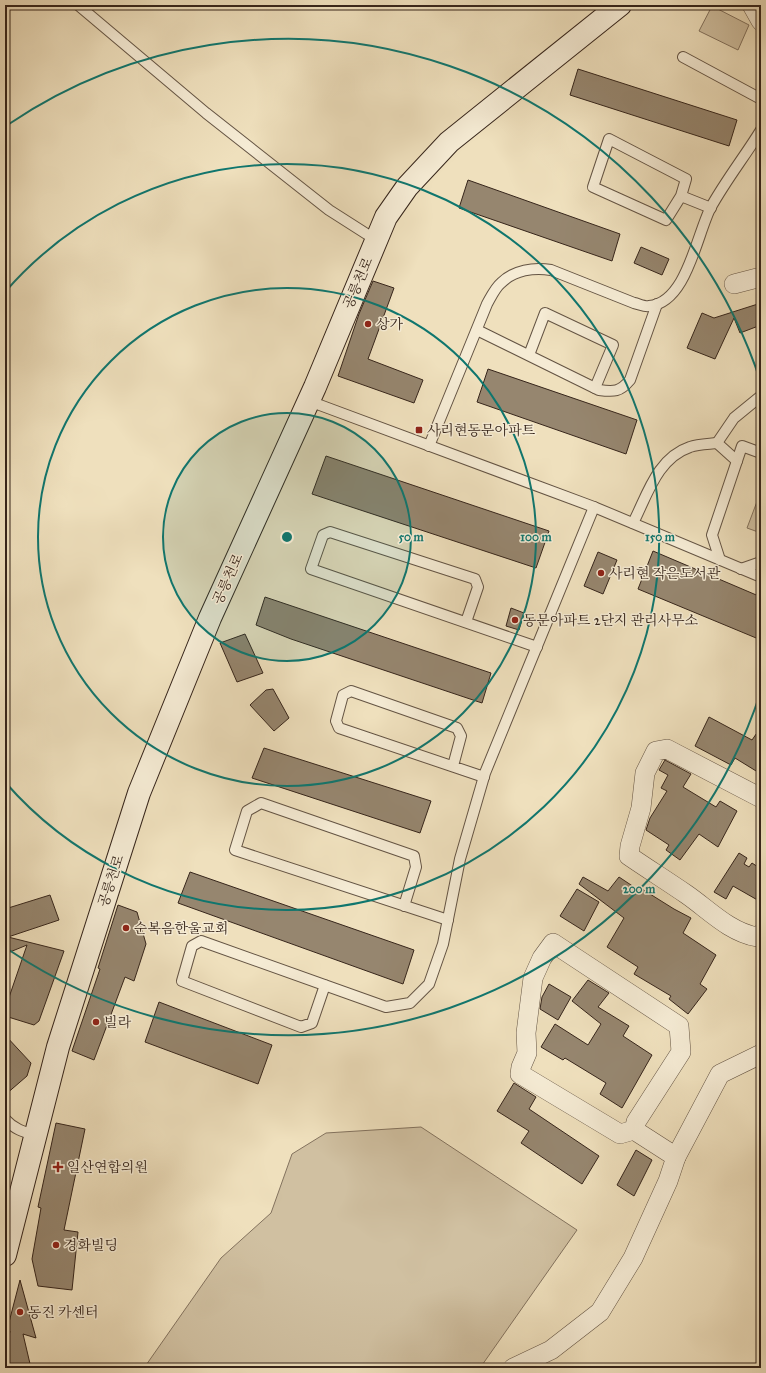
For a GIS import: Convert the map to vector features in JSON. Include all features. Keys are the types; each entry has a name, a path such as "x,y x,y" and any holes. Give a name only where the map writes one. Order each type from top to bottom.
{"street":[{"name":"공릉천로","path":"5,1255 58,1047 139,793 210,618 309,401 386,217 408,187 449,142 620,5"},
{"path":"752,5 761,21"},
{"path":"734,284 761,277"},
{"path":"761,798 667,749 656,751 645,773 641,808 628,856 687,894 729,925 747,936 757,938 761,934"},
{"path":"634,1130 636,1122 681,1052 679,1026 553,943 542,958 533,978 526,1034 527,1053 521,1067 520,1074 620,1134 634,1130 676,1157"},
{"path":"513,1368 551,1350 600,1312 633,1258 668,1181 676,1157 720,1074 761,1054"}],"lane":[{"path":"78,5 206,113 329,210 376,240"},
{"path":"683,57 761,99"},
{"path":"429,446 487,304 500,283 510,276 537,268 551,270 634,303 649,307 657,304 673,291 688,270 711,208 761,130"},
{"path":"609,139 686,179 681,196 666,220 593,186 609,139"},
{"path":"681,196 711,208"},
{"path":"476,330 595,388 614,392 623,388 630,380 657,304"},
{"path":"529,355 545,313 613,345 595,388"},
{"path":"632,523 658,472 672,456 690,447 717,443 734,418 761,396"},
{"path":"309,401 594,507 761,577"},
{"path":"717,443 737,461"},
{"path":"720,560 712,534 742,446 761,453"},
{"path":"326,985 312,1023 301,1027 182,981 192,946 201,941 326,985 386,1007 410,1003 429,984 443,944 460,859 484,777 594,507"},
{"path":"466,622 478,587 475,579 330,532 323,535 311,569 537,647"},
{"path":"741,569 761,562"},
{"path":"453,766 461,736 457,728 351,691 343,695 336,721 339,728 484,777"},
{"path":"404,906 416,868 414,856 261,803 247,810 235,850 404,906 448,920"},
{"path":"5,1119 21,1132 36,1135"}],"shaded area":[{"path":"712,6 749,25 738,50 699,31"},
{"path":"761,491 761,533 747,528"},
{"path":"421,1127 577,1230 480,1368 144,1368 221,1258 271,1213 292,1154 326,1133"}],"building":[{"path":"578,69 737,120 729,146 570,95"},
{"path":"468,180 620,234 612,261 459,208"},
{"path":"641,247 669,259 662,275 634,263"},
{"name":"상가","path":"373,281 394,288 368,359 423,380 414,403 338,376 359,314"},
{"path":"761,303 761,325 740,333 734,318 715,359 687,348 702,313 714,318"},
{"path":"488,369 637,420 626,454 477,402"},
{"path":"326,456 549,531 536,568 312,494"},
{"path":"653,551 761,597 761,640 638,589"},
{"name":"사리현 작은도서관","path":"598,552 617,560 603,594 584,586"},
{"path":"265,597 491,673 482,703 291,639 256,625"},
{"name":"동문아파트 2단지 관리사무소","path":"511,608 524,613 519,630 506,626"},
{"path":"245,634 263,673 237,682 220,643"},
{"path":"273,689 289,718 274,731 250,705 266,690"},
{"path":"709,717 752,740 761,727 761,774 735,758 731,765 695,746"},
{"path":"264,748 431,801 420,833 252,778"},
{"path":"665,760 691,774 683,787 716,807 720,801 737,811 718,847 699,834 680,860 666,850 669,845 646,830 650,818 667,791 661,788 668,775 659,770"},
{"path":"739,853 747,858 744,864 749,867 752,863 761,869 761,902 733,886 726,899 714,892"},
{"path":"190,872 414,950 403,984 178,903"},
{"path":"583,877 608,891 619,877 640,891 642,889 691,918 683,933 716,955 700,984 707,989 688,1014 669,999 671,996 634,974 638,967 607,947 624,918 579,884"},
{"path":"577,889 599,902 584,931 560,916"},
{"path":"50,895 59,920 8,937 64,951 39,1021 34,1025 5,1016 5,1009 27,945 5,954 5,909"},
{"path":"118,905 137,912 146,944 134,981 125,977 94,1060 72,1051 100,969 98,968"},
{"path":"588,980 609,993 598,1007 629,1026 623,1036 652,1055 622,1108 600,1094 606,1083 565,1058 563,1060 541,1047 555,1024 588,1045 601,1024 572,1001"},
{"path":"549,984 571,997 558,1020 540,1009 542,997"},
{"path":"159,1002 272,1045 258,1084 145,1042"},
{"path":"5,1035 31,1063 27,1076 5,1095"},
{"path":"514,1083 536,1097 529,1109 599,1156 582,1184 521,1143 529,1131 497,1111"},
{"path":"56,1123 85,1129 64,1230 78,1232 72,1290 38,1286 32,1259 41,1208 38,1207"},
{"path":"636,1150 652,1160 634,1196 617,1185"},
{"path":"20,1280 36,1338 23,1334 31,1368 5,1368 5,1357 10,1331 7,1330"}],"place":[{"name":"상가","path":"368,324"},
{"name":"사리현동문아파트","path":"419,430"},
{"name":"사리현 작은도서관","path":"601,573"},
{"name":"동문아파트 2단지 관리사무소","path":"515,620"},
{"name":"순복음한울교회","path":"126,928"},
{"name":"빌라","path":"96,1022"},
{"name":"일산연합의원","path":"58,1167"},
{"name":"경화빌딩","path":"56,1245"},
{"name":"동진 카센터","path":"20,1312"}]}
